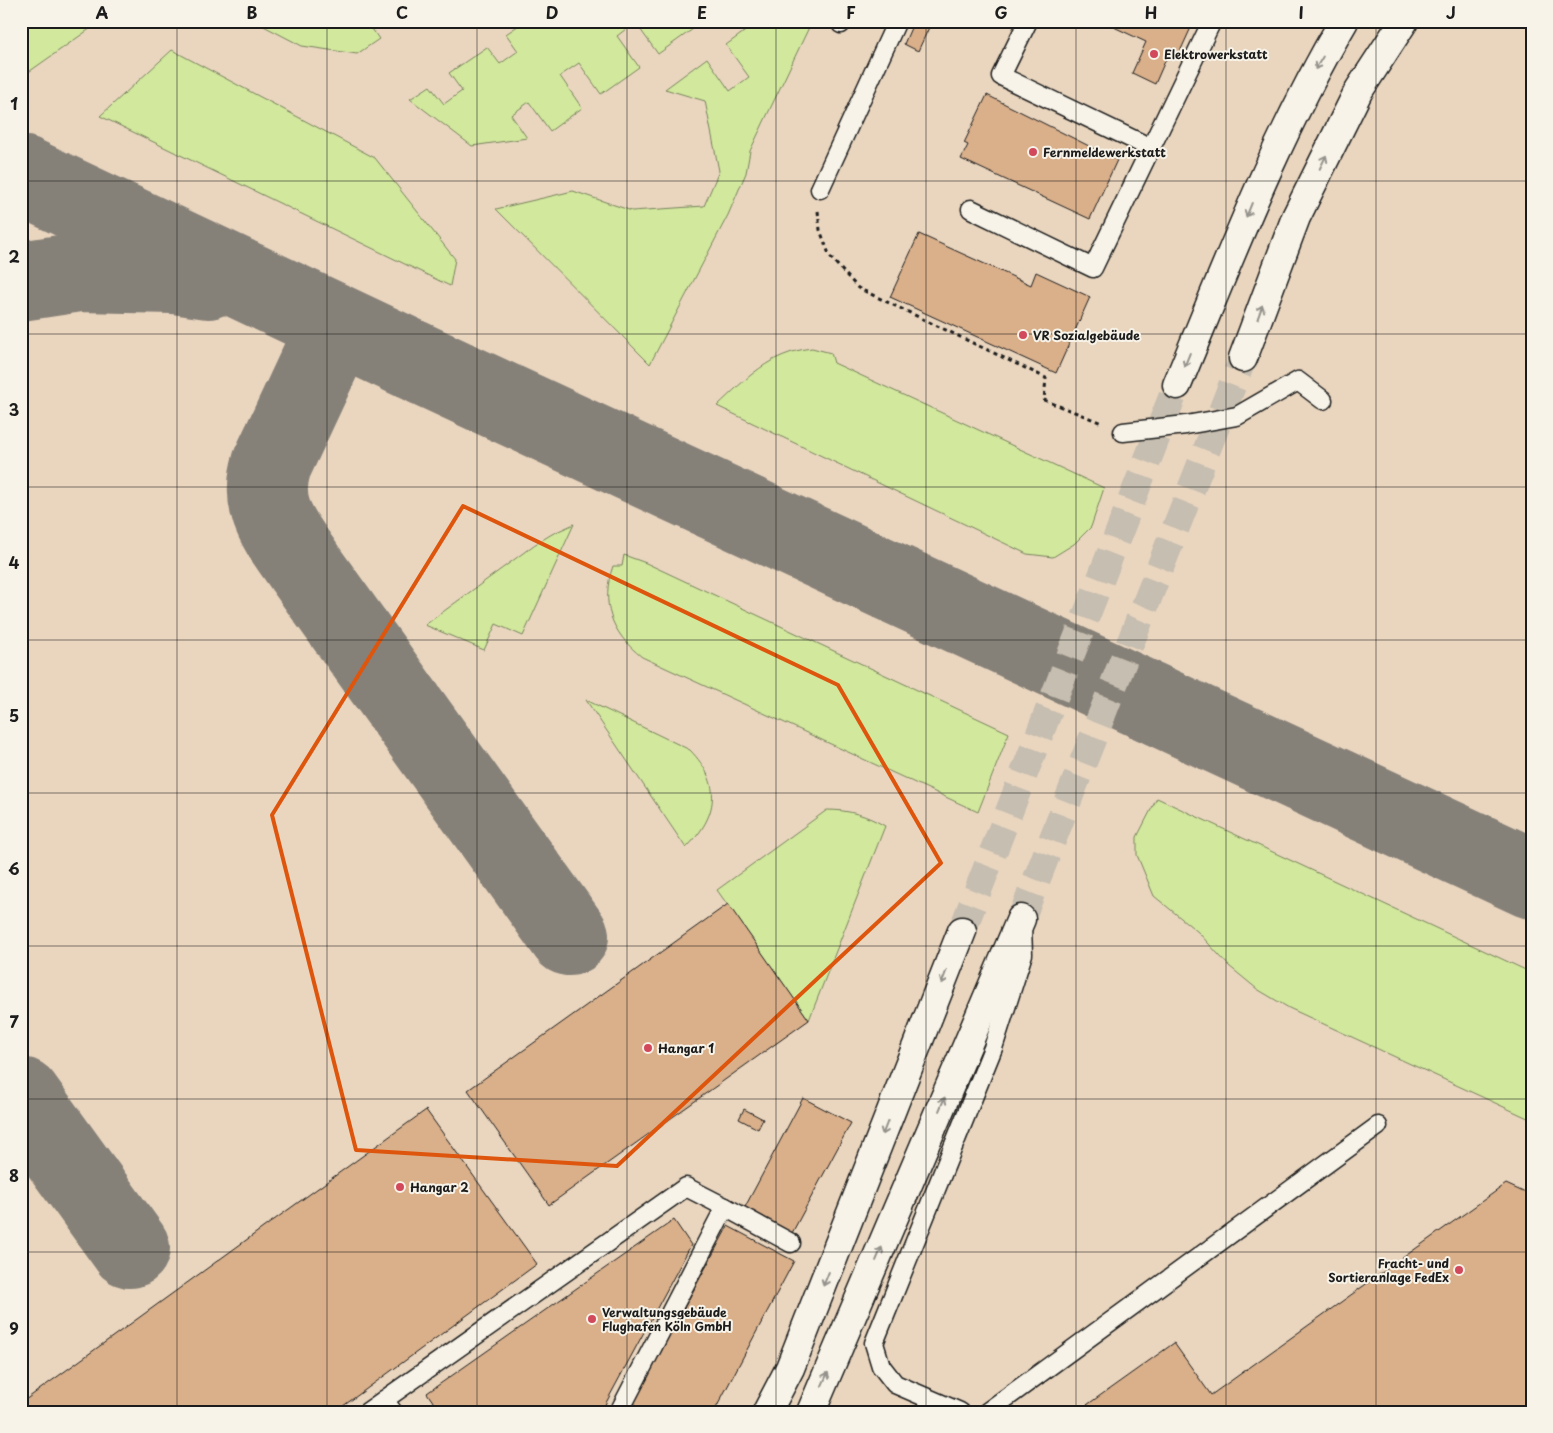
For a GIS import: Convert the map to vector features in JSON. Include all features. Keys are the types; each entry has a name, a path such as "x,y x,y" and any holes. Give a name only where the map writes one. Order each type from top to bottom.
{"street":[{"path":"1177,385 1253,201 1315,71 1344,21"},
{"path":"1244,358 1296,217 1359,90 1404,21"},
{"path":"810,1412 1021,919"},
{"path":"767,1412 793,1359 962,931"}],"lane":[{"path":"820,189 897,21"},
{"path":"1028,21 1002,76 1151,148"},
{"path":"971,209 1093,268 1212,21"},
{"path":"1123,432 1186,425 1237,416 1298,381 1323,400"},
{"path":"960,1412 895,1384 881,1366 874,1343 993,1048 1023,954 1021,919"},
{"path":"987,1412 1378,1126"},
{"path":"368,1412 389,1406 686,1187 791,1243"},
{"path":"619,1412 724,1207"}],"path":[{"path":"820,189 818,218 824,244 838,268 858,288 1046,378 1044,400 1123,432"}],"highlighted area":[{"path":"463,506 838,685 941,863 617,1166 356,1150 272,815"}],"shaded area":[{"path":"21,21 1532,21 1532,1412 21,1412"}],"green space":[{"path":"21,21 101,21 23,76"},
{"path":"254,21 369,21 368,23 379,39 357,54 302,46"},
{"path":"525,21 549,21 553,26 560,21 687,21 693,29 658,54 635,22 617,36 639,67 601,94 579,63 560,76 582,108 550,131 529,102 511,115 527,138 472,146 410,99 430,86 444,104 462,91 449,73 487,47 500,64 518,51 506,34"},
{"path":"759,21 812,21 750,151 746,173 728,215 650,364 496,209 573,191 632,211 704,206 719,171 705,101 665,89 707,58 730,91 749,77 726,45"},
{"path":"172,50 375,158 455,259 450,286 100,116"},
{"path":"812,348 831,353 834,363 1104,488 1091,527 1074,544 1053,557 1027,554 717,406 749,377 771,361 783,355"},
{"path":"574,524 523,636 496,624 484,650 425,625 534,545"},
{"path":"624,555 646,563 1009,733 978,812 642,657 623,638 611,616 608,605 609,580 613,566 622,566"},
{"path":"586,700 690,750 701,763 708,775 712,788 710,812 697,836 686,848"},
{"path":"1157,798 1532,973 1532,1120 1289,1008 1257,989 1229,966 1198,932 1154,896 1137,855 1137,837"},
{"path":"827,810 857,814 885,826 809,1020 717,890"}],"building":[{"path":"914,21 932,21 918,51 904,44"},
{"name":"Elektrowerkstatt","path":"1101,21 1194,21 1178,56 1169,52 1155,84 1132,73 1146,42"},
{"name":"Fernmeldewerkstatt","path":"987,95 1117,160 1090,219 961,159 968,145 964,143"},
{"name":"VR Sozialgebäude","path":"919,234 1031,285 1036,272 1090,297 1056,373 890,297"},
{"name":"Hangar 1","path":"728,904 809,1020 549,1205 468,1090"},
{"path":"803,1098 851,1123 792,1233 745,1207"},
{"path":"744,1109 763,1119 758,1129 739,1119"},
{"name":"Hangar 2","path":"426,1110 537,1264 335,1412 21,1412 21,1403"},
{"name":"Fracht- und Sortieranlage FedEx","path":"1506,1184 1532,1196 1532,1412 1077,1412 1174,1343 1211,1395"},
{"name":"Verwaltungsgebäude Flughafen Köln GmbH","path":"674,1220 691,1245 601,1412 440,1412 427,1393"},
{"name":"Verwaltungsgebäude Flughafen Köln GmbH","path":"728,1226 794,1261 714,1412 628,1412"}],"taxiway":[{"path":"21,175 419,363 1532,879"},
{"path":"21,281 80,272 174,274 208,279"},
{"path":"337,325 272,464 268,480 268,494 274,519 305,568 569,936"},
{"path":"21,1097 130,1248"}],"tunnel":[{"path":"1021,919 1243,358"},
{"path":"962,931 1177,385"}],"place":[{"name":"Elektrowerkstatt","path":"1154,54"},
{"name":"Fernmeldewerkstatt","path":"1033,152"},
{"name":"VR Sozialgebäude","path":"1023,335"},
{"name":"Hangar 1","path":"648,1048"},
{"name":"Hangar 2","path":"400,1187"},
{"name":"Fracht- und Sortieranlage FedEx","path":"1459,1270"},
{"name":"Verwaltungsgebäude Flughafen Köln GmbH","path":"592,1319"}]}
